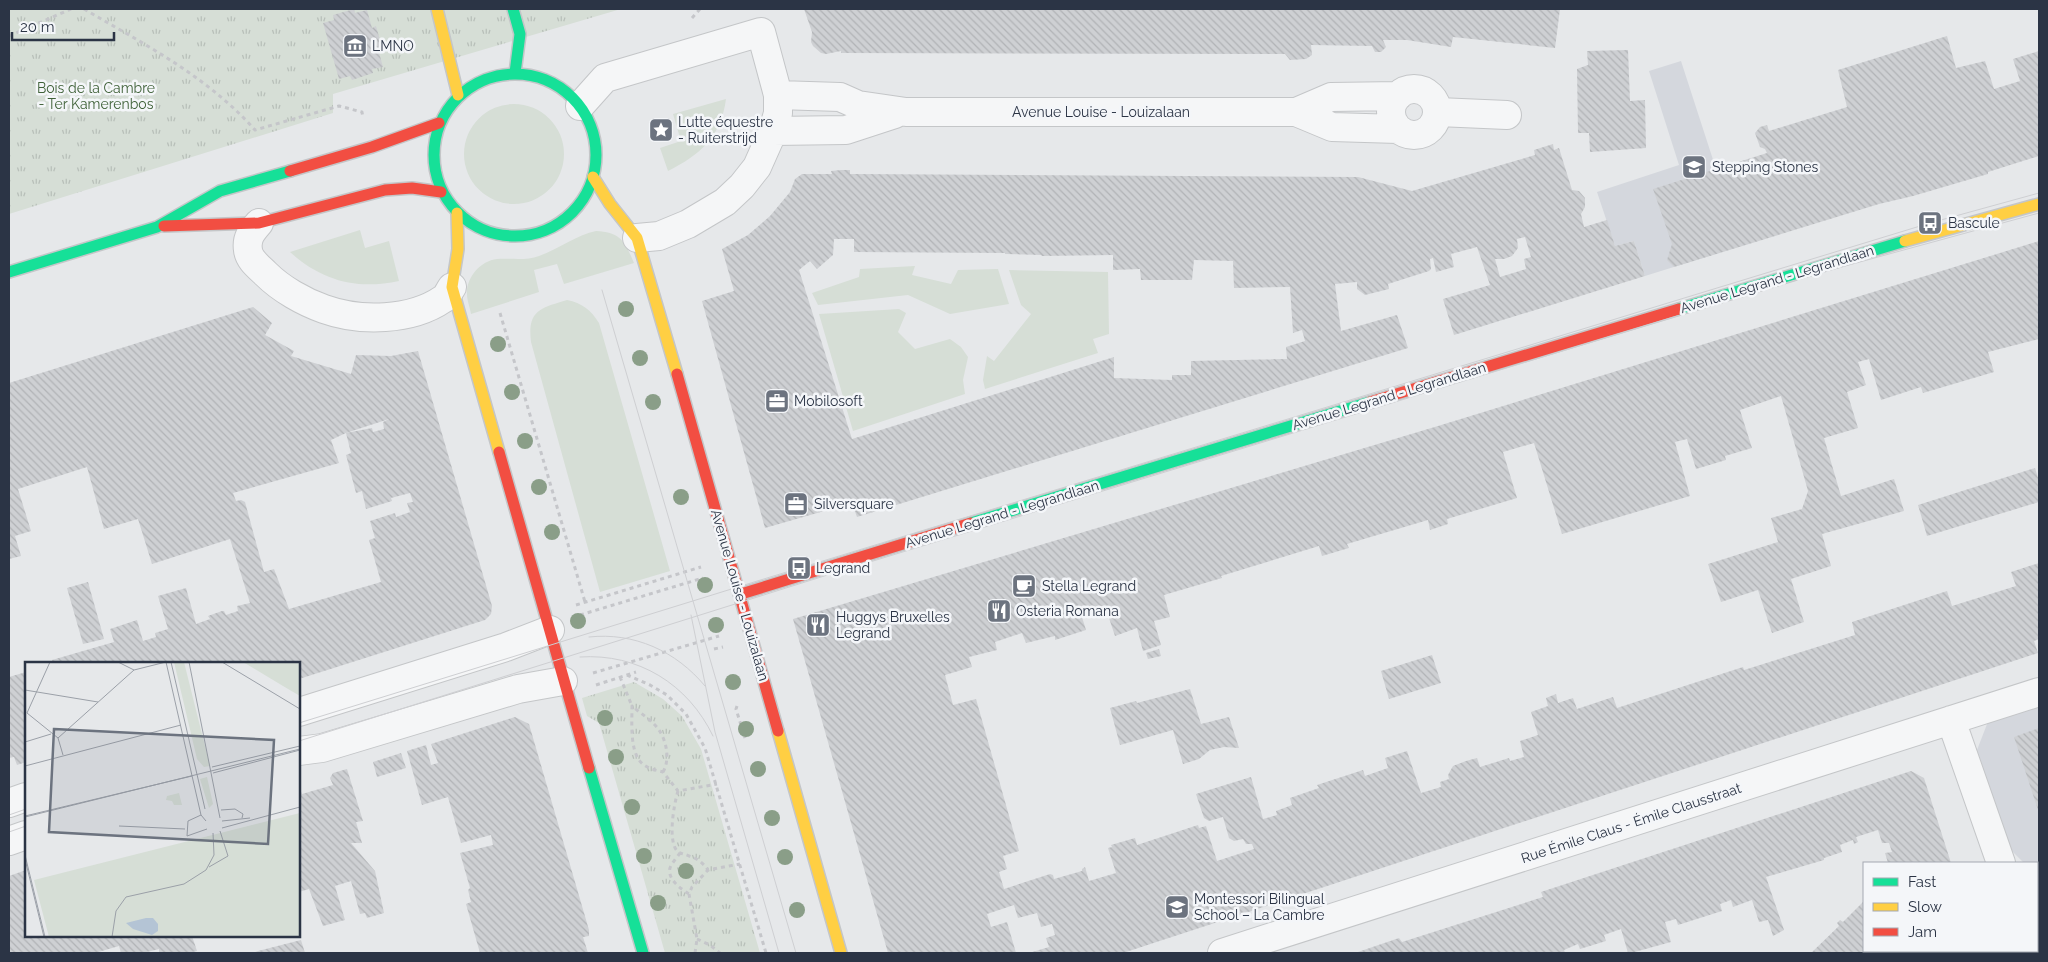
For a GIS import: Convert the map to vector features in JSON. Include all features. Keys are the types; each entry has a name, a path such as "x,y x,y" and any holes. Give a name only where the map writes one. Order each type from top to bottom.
{"main road":[{"path":"437,9 458,95"},
{"path":"513,9 520,34 515,73"},
{"path":"515,73 546,80 565,91 580,106 592,128 596,152 594,177 581,203 561,222 535,234 507,236 480,229 457,213 441,192 432,158 439,123 458,95 485,79 515,73"},
{"path":"9,272 157,227 220,192 372,147 439,123"},
{"name":"Avenue Louise - Louizalaan","path":"594,177 610,204 637,238 741,594 841,953"},
{"path":"157,227 259,223 385,190 412,188 441,192"},
{"name":"Avenue Legrand - Legrandlaan","path":"741,594 1811,269 2039,204"},
{"path":"457,213 458,249 452,287 550,630 576,684 642,953"}],"street":[{"path":"580,106 604,78 761,32 778,96 778,113 773,131 757,167 742,186 725,202 688,224 660,236 637,238"},
{"name":"Avenue Louise - Louizalaan","path":"778,96 840,97 858,105 906,112 1296,112 1332,127 1398,129 1405,134 1414,136 1423,134 1431,129 1436,122 1438,112 1436,103 1431,96 1423,91 1414,89 1406,90 1398,96 1331,97 1296,112"},
{"path":"1398,96 1393,103 1391,112 1393,122 1398,129"},
{"name":"Avenue Louise - Louizalaan","path":"773,131 846,130 870,121 906,112"},
{"path":"1438,112 1507,115"},
{"path":"259,223 248,237 247,248 254,262 274,281 300,297 325,309 353,316 398,315 420,310 444,298 452,287"},
{"path":"300,712 506,647 550,630"},
{"path":"300,752 322,748 518,689 576,684"},
{"name":"Rue Émile Claus - Émile Clausstraat","path":"1222,953 2039,692"},
{"path":"1951,720 2001,862"},
{"path":"9,803 25,797"},
{"path":"9,840 25,835"}],"path":[{"path":"9,36 71,9"},
{"path":"84,9 156,51 210,88 235,108 255,130 338,106 362,112 364,121"},
{"path":"500,313 585,602"},
{"path":"567,608 702,567"},
{"path":"550,630 559,621 707,577"},
{"path":"576,684 721,635"},
{"path":"576,684 620,677 636,672"},
{"path":"627,675 650,685 666,695 686,714 706,748 766,953"},
{"path":"620,677 632,706 634,745 639,761 650,769 663,772 678,791"},
{"path":"632,706 659,730 666,747 668,764 663,772"},
{"path":"678,791 717,784"},
{"path":"678,791 674,805 672,827 674,847 680,853 702,862 708,870"},
{"path":"680,853 670,868 670,876 680,888 689,894"},
{"path":"695,953 697,939 689,894 692,887 708,870 740,864"},
{"path":"697,939 710,945 720,953"}],"shaded area":[{"name":"Stepping Stones","path":"1681,61 1741,246 1645,276 1634,241 1615,246 1597,192 1679,165 1649,71"},
{"path":"2039,702 2039,877 2038,862 2023,862 2011,850 1977,750 1989,719"}],"green space":[{"name":"Bois de la Cambre - Ter Kamerenbos","path":"9,9 621,9 333,94 333,113 9,214"},
{"path":"726,99 719,124 707,143 690,158 668,171 660,148 681,141 673,114"},
{"path":"514,104 533,108 550,118 560,135 564,154 560,173 550,190 533,200 514,204 495,200 478,190 468,173 464,154 468,135 478,118 495,108"},
{"path":"360,230 365,248 389,241 399,281 369,284 341,281 315,270 290,252"},
{"path":"596,231 611,233 617,236 625,244 634,263 564,284 557,264 534,270 539,292 471,314 467,288 475,271 485,263 497,259 534,258 582,235"},
{"path":"915,266 912,275 951,284 958,270 998,269 1009,304 950,314 908,295 818,305 812,293 859,277 860,269"},
{"path":"1009,270 1108,272 1109,334 1093,339 1098,353 985,389 983,380 987,356 994,361 1031,314 1021,305"},
{"path":"567,300 586,308 599,323 670,571 600,592 531,342 531,323 538,312 550,305"},
{"path":"899,309 906,313 898,332 915,349 950,339 961,347 968,357 963,380 965,394 853,431 819,314"},
{"path":"634,682 663,699 682,716 701,749 760,953 665,953 599,723 587,716 582,698"}],"building":[{"path":"354,9 355,13 367,10 372,28 376,26 382,47 378,49 383,67 372,69 373,73 352,80 350,76 339,79 323,23 334,20 333,15"},
{"path":"804,9 1560,9 1555,48 1453,37 1451,47 1407,40 1383,40 1386,47 1381,52 1375,52 1372,46 1311,45 1312,55 1306,59 1290,60 1285,54 841,53 841,51 826,54 821,53 811,42 812,32"},
{"path":"1947,36 1956,68 1985,61 1994,89 2020,81 2013,59 2039,51 2039,156 1988,172 1988,174 1879,204 1674,267 1667,260 1672,244 1653,189 1767,153 1765,149 1760,147 1755,133 1760,127 1767,125 1769,131 1847,107 1838,70"},
{"path":"1628,50 1630,101 1645,100 1646,148 1590,152 1589,133 1578,133 1577,69 1588,65 1587,51"},
{"path":"1553,144 1554,150 1559,148 1572,190 1579,191 1585,198 1585,207 1581,214 1584,227 1607,220 1615,246 1634,241 1645,276 1454,335 1443,299 1490,285 1477,247 1451,254 1454,267 1436,272 1433,258 1430,259 1431,269 1429,271 1388,284 1389,289 1365,295 1357,289 1357,282 1335,284 1341,331 1397,315 1408,348 857,517 852,503 765,528 702,301 734,291 722,249 748,235 770,216 790,192 795,179 802,174 832,174 831,171 850,170 850,174 1358,177 1412,191 1535,155 1534,150","holes":["1525,237 1531,257 1524,259 1526,269 1500,277 1495,259 1504,259 1512,256 1518,248 1517,239","834,239 854,239 854,252 1005,253 1042,256 1113,255 1113,270 1140,269 1141,280 1192,280 1194,260 1233,261 1234,288 1290,287 1293,333 1302,330 1305,341 1286,347 1287,359 1191,361 1191,375 1172,375 1172,380 1114,378 1114,357 852,439 799,270 810,261 817,269 833,255"]},
{"path":"2039,241 2039,339 1988,352 1994,372 1923,393 1921,387 1881,400 1869,359 1858,362 1866,385 1847,392 1858,428 1824,438 1841,496 1894,479 1904,511 1822,534 1831,566 1791,579 1804,622 1772,633 1758,590 1721,602 1708,564 1778,542 1771,518 1802,509 1808,491 1781,396 1740,410 1752,448 1725,456 1726,460 1696,469 1687,439 1675,442 1690,496 1562,534 1534,443 1503,452 1517,498 1447,519 1448,524 1430,530 1428,520 1347,544 1349,548 1322,556 1319,546 1164,595 1170,617 1154,621 1161,645 1143,651 1137,628 1115,636 1105,606 1081,614 1086,630 1055,640 1055,636 1026,643 1022,633 995,642 997,650 969,657 972,667 945,675 953,705 976,699 1019,851 1003,856 1007,869 999,872 1004,889 1050,874 1053,875 1054,879 1082,871 1085,867 1089,881 1116,873 1108,848 1112,847 1111,845 1135,838 1137,845 1198,825 1199,828 1206,826 1217,861 1254,849 1252,844 1246,844 1243,839 1234,841 1229,838 1223,817 1209,821 1204,818 1196,794 1251,777 1263,819 1277,815 1276,811 1292,805 1290,798 1319,788 1317,785 1363,770 1365,776 1388,768 1385,758 1407,751 1421,793 1441,787 1440,782 1449,779 1448,775 1453,766 1466,761 1477,758 1480,767 1509,758 1510,761 1524,757 1520,741 1538,735 1531,712 1548,706 1546,698 1556,694 1558,703 1573,698 1577,709 1613,697 1617,708 1743,667 1744,670 1855,635 1852,622 1947,591 1952,606 2016,586 2011,572 2039,563 2039,639 2034,641 2038,653 1123,953 1029,953 1049,947 1046,938 1055,935 1052,924 1041,927 1037,913 1018,918 1014,905 987,914 991,927 1007,922 1016,953 888,953 793,619 1438,426"},
{"path":"253,307 272,323 265,335 294,351 291,356 351,374 356,355 391,356 418,351 492,606 491,614 485,620 300,679 300,662 53,662 52,660 114,642 110,629 137,620 143,641 156,637 155,633 168,629 158,596 186,588 196,624 210,619 208,616 222,611 226,615 238,611 237,606 250,603 230,539 152,564 138,519 104,529 87,467 18,489 31,531 15,536 21,556 9,559 9,383","holes":["389,419 383,422 384,429 373,432 372,428 346,433","346,433 351,453 346,455 356,493 362,491 366,509 392,501 391,498 410,493 413,502 407,503 410,512 396,517 395,513 370,521 375,538 369,540 381,582 289,609 274,569 264,572 245,502 241,500 236,501 233,493 339,463 331,440"]},
{"path":"2035,468 2039,481 2039,502 1927,536 1918,505"},
{"path":"88,582 104,639 83,644 67,588"},
{"path":"1159,649 1161,656 1148,659 1146,653"},
{"path":"1432,655 1441,683 1389,699 1381,671"},
{"path":"25,672 25,762 17,765 14,757 9,758 9,677"},
{"path":"1190,689 1201,724 1229,717 1239,748 1224,747 1210,750 1199,759 1183,764 1173,730 1120,745 1110,708"},
{"path":"515,717 529,724 589,930 589,936 583,937 588,953 480,953 466,904 471,902 468,890 470,888 460,853 493,845 491,835 461,843 448,797 422,805 407,751 426,745 431,765 438,763 431,744"},
{"path":"2039,728 2039,813 2014,737"},
{"path":"401,753 406,768 377,777 373,762"},
{"path":"347,769 363,821 356,822 362,843 351,843 375,871 384,913 367,918 365,913 360,914 351,881 335,886 345,920 323,926 309,889 300,892 300,789 302,794 333,785 330,778 333,773"},
{"path":"1911,771 1924,778 1951,862 1888,862 1885,853 1892,852 1889,843 1882,843 1878,830 1856,837 1858,842 1854,844 1853,840 1840,845 1842,852 1824,858 1824,860 1766,877 1784,930 1773,936 1768,920 1759,922 1752,900 1733,907 1731,900 1720,904 1722,911 1678,925 1676,919 1665,922 1671,942 1631,953 1628,953 1621,929 1604,935 1606,941 1580,949 1578,944 1564,950 1565,953 1355,953 1399,938 1402,942 1543,897 1541,892"},
{"path":"25,870 25,937 192,937 197,951 188,953 159,953 159,949 143,953 121,953 119,946 95,953 9,953 9,876"},
{"path":"1863,902 1863,952 1887,952 1811,953 1839,926 1837,923 1840,920 1843,922"},
{"path":"2039,931 2039,953 1995,953 2038,952"},
{"path":"301,940 305,953 253,953 258,951"}],"tram line":[{"path":"300,723 1930,223 2039,193"},
{"path":"300,741 837,572 1805,277 2039,213"},
{"path":"602,290 796,953"},
{"path":"691,615 715,732 779,953"},
{"path":"589,637 606,636 622,638 653,646 681,663 705,686"},
{"path":"580,657 622,660 659,676 690,701 713,736"},
{"path":"9,815 25,809"},
{"path":"9,832 25,826"}],"traffic: fast":[{"path":"513,9 520,34 515,73"},
{"path":"523,74 546,80 566,92 578,104 593,131 596,155 593,179 590,186 578,206 566,218 539,233 507,236 484,230 464,218 452,206 437,179 434,147 440,124 452,104 464,92 491,77 523,74"},
{"path":"9,272 157,227 220,191 290,171"},
{"path":"1679,309 1905,241"},
{"path":"971,523 1370,402"},
{"path":"589,768 643,953"}],"traffic: slow":[{"path":"437,9 458,95"},
{"path":"593,177 610,204 637,238 677,374"},
{"path":"1905,241 2039,204"},
{"path":"457,213 458,249 452,287 499,452"},
{"path":"778,731 841,953"}],"traffic: jam":[{"path":"290,171 372,147 439,123"},
{"path":"164,226 259,223 385,190 412,188 441,192"},
{"path":"1370,402 1679,309"},
{"path":"677,374 778,731"},
{"path":"499,452 589,768"},
{"path":"741,594 971,523"}],"place":[{"name":"LMNO","path":"355,46"},
{"name":"Lutte équestre - Ruiterstrijd","path":"661,130"},
{"name":"Stepping Stones","path":"1694,167"},
{"name":"Bascule","path":"1930,223"},
{"name":"Mobilosoft","path":"777,401"},
{"name":"Silversquare","path":"796,504"},
{"name":"Legrand","path":"799,568"},
{"name":"Stella Legrand","path":"1024,586"},
{"name":"Osteria Romana","path":"999,611"},
{"name":"Huggys Bruxelles Legrand","path":"818,625"},
{"name":"Montessori Bilingual School – La Cambre","path":"1177,907"}]}
